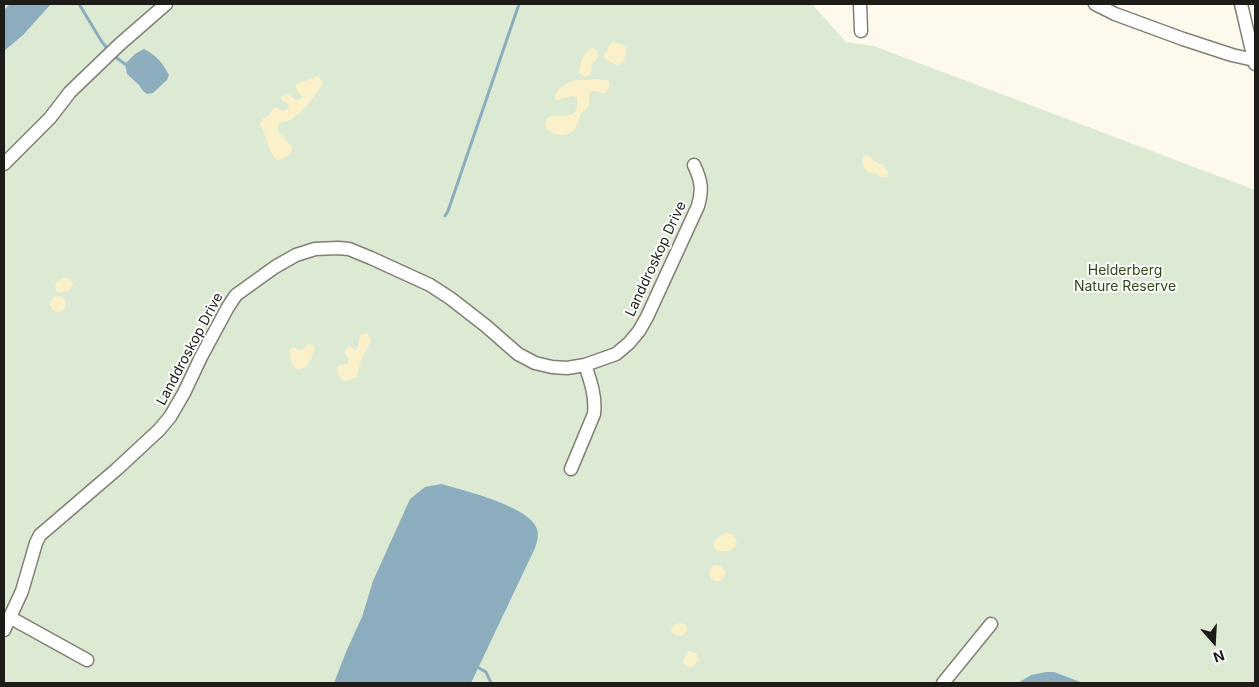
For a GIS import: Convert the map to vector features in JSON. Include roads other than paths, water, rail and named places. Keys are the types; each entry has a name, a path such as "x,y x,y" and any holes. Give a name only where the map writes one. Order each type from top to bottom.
{"street":[{"path":"4,164 50,118 70,92 120,44 166,4"},
{"path":"860,4 860,31"},
{"path":"1095,4 1116,14 1183,39 1255,62"},
{"path":"1241,4 1255,62"},
{"name":"Landdroskop Drive","path":"4,630 22,591 40,535 159,430 170,417 184,393 201,357 236,295 281,263 296,255 315,249 349,249 436,289 518,354 535,363 552,368 585,365 616,354 629,343 647,317 699,201 700,176 694,165"},
{"path":"571,469 594,414 595,406 592,384 585,365"},
{"path":"10,618 87,660"},
{"path":"943,683 991,624"}],"water":[{"path":"10,4 51,4 23,35 4,51 4,10"},
{"path":"144,49 159,60 169,75 167,80 153,93 147,94 127,74 125,64 135,54"},
{"path":"441,484 495,500 510,507 532,521 538,532 535,548 471,683 334,683 362,617 373,581 410,499 425,487"},
{"path":"1054,672 1083,683 1018,683 1031,675"}],"waterway":[{"path":"79,4 106,47"},
{"path":"445,216 519,4"},
{"path":"114,56 125,64"},
{"path":"479,668 486,672 491,683"}],"park label":[{"name":"Helderberg Nature Reserve","path":"1125,280"}]}
